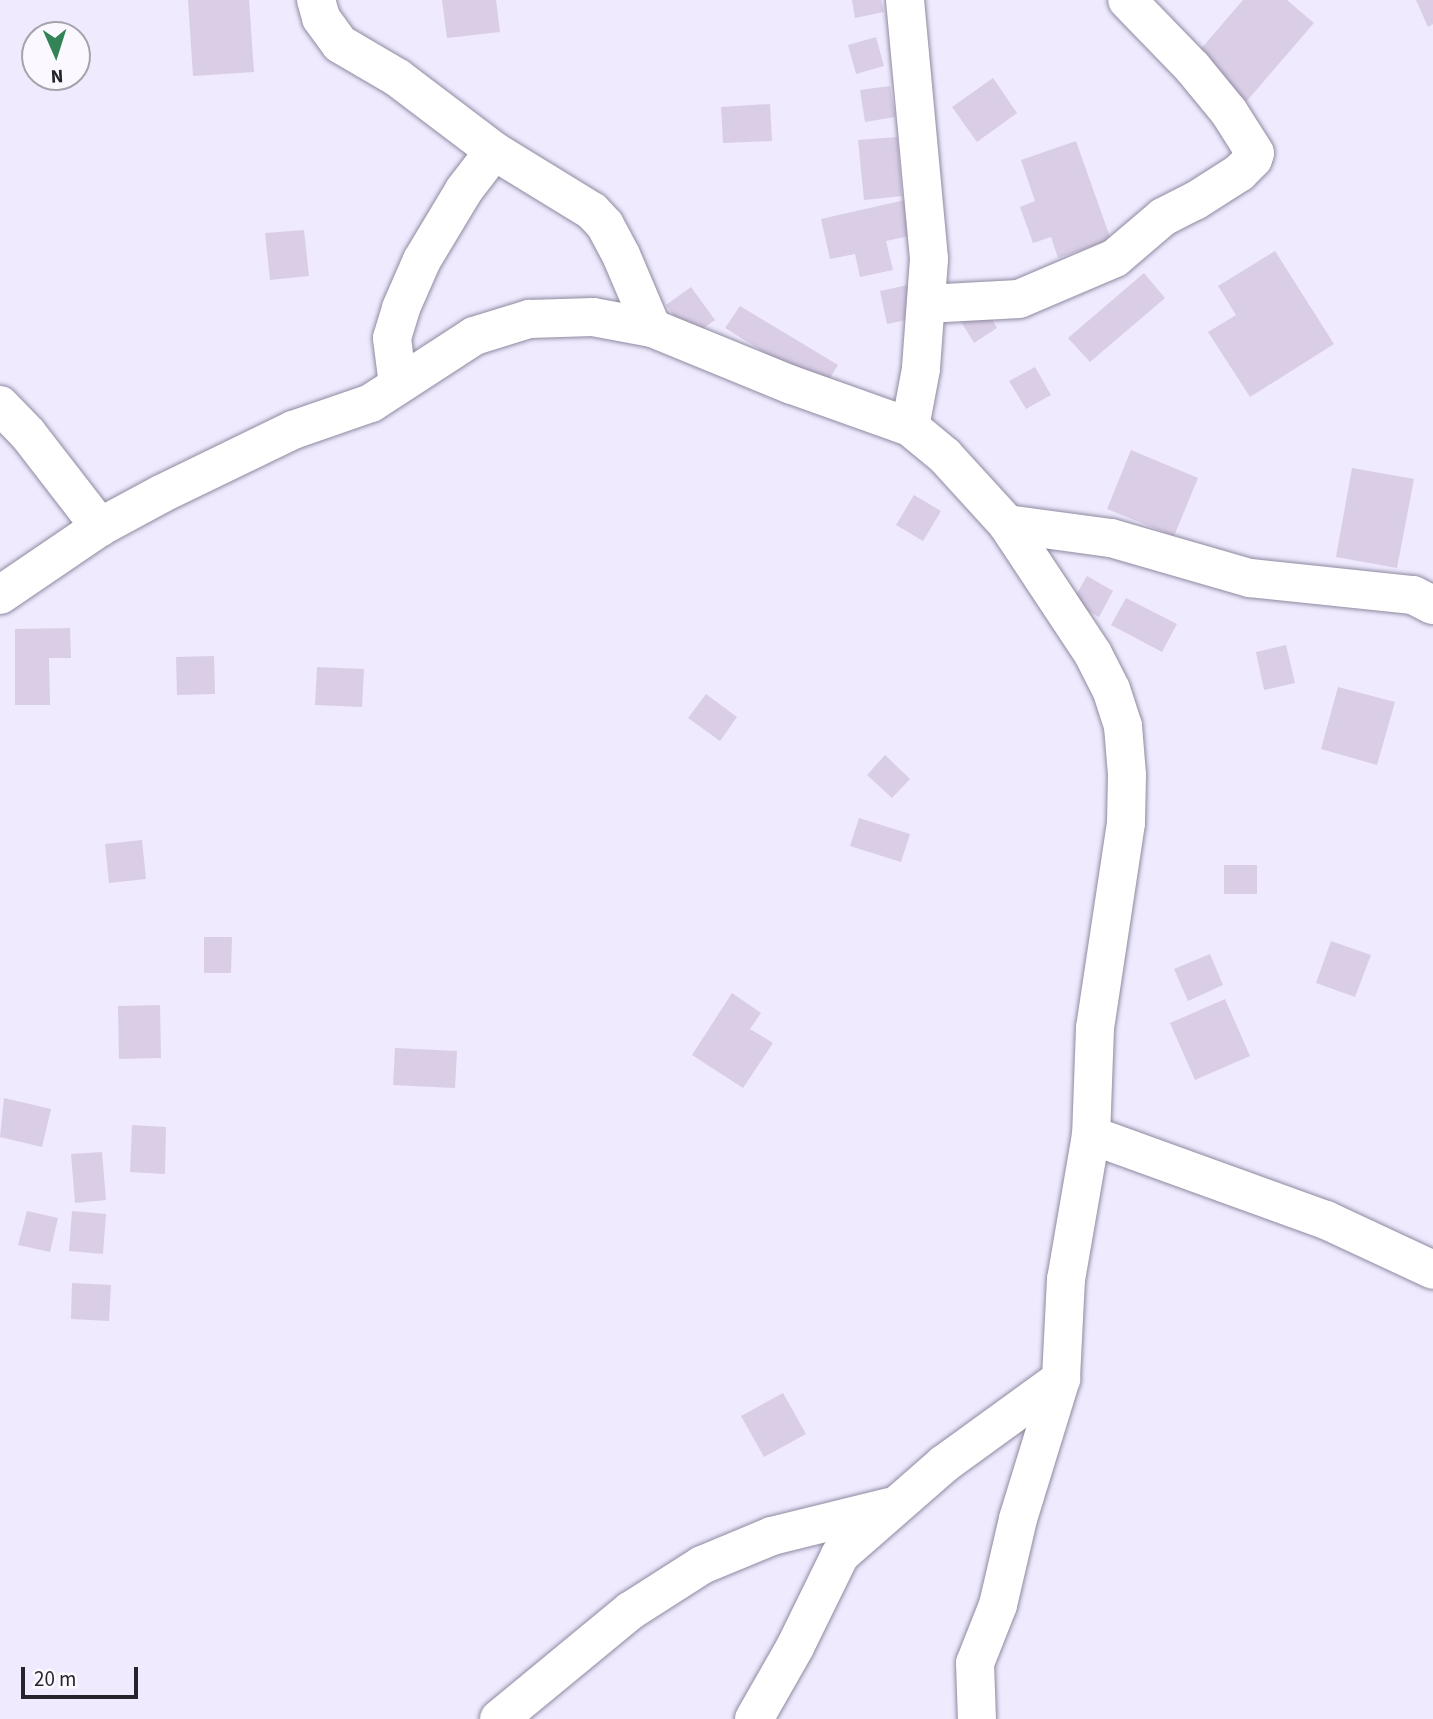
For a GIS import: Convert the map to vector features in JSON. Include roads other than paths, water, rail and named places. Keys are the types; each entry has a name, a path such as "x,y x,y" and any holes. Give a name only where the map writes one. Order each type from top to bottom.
{"street":[{"path":"316,0 321,18 340,44 398,78 494,151 592,211 605,225 652,328"},
{"path":"905,0 929,259 921,369 910,427"},
{"path":"926,304 1019,299 1115,258 1163,217 1195,201 1239,173 1253,159 1255,153 1229,112 1192,67 1127,0"},
{"path":"398,385 392,338 401,308 422,260 464,190 494,151"},
{"path":"0,595 100,527 161,494 293,430 371,403 474,336 529,319 593,317 652,328 792,384 910,427 945,456 1007,524 1093,654 1111,688 1123,726 1126,823 1095,1028 1091,1135 1066,1279 1061,1379 1018,1519 998,1605 975,1663 977,1719"},
{"path":"0,405 28,434 100,527"},
{"path":"1007,524 1111,538 1250,578 1413,595 1433,605"},
{"path":"1091,1135 1326,1220 1433,1269"},
{"path":"754,1719 795,1647 840,1555 944,1464 1061,1379"},
{"path":"499,1719 630,1611 702,1565 772,1536 895,1506"}]}
